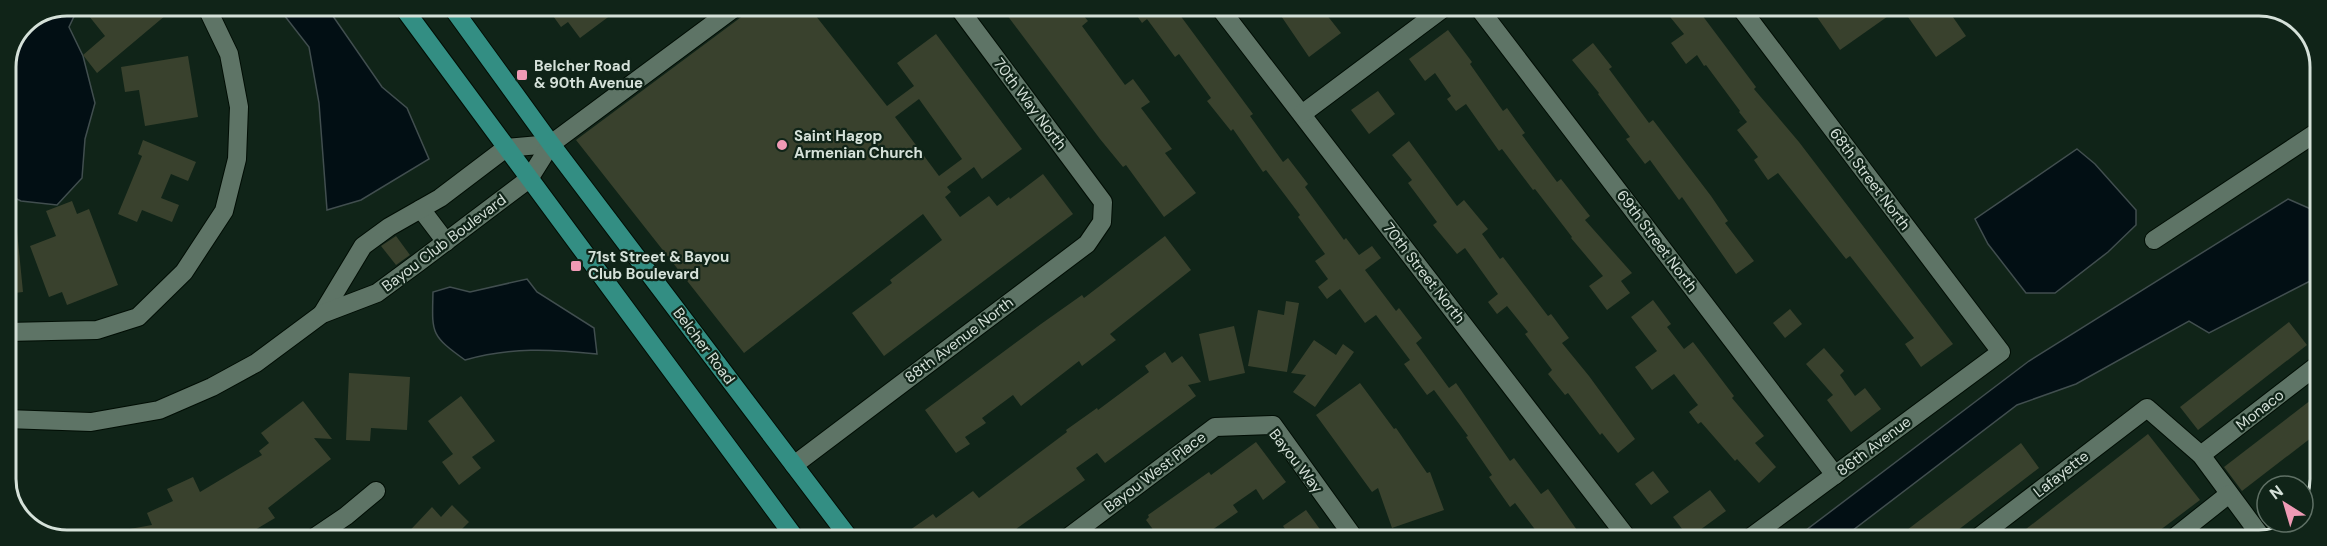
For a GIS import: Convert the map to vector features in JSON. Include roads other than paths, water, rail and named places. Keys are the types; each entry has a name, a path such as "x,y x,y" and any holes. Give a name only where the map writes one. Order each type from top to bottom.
{"main road":[{"path":"409,16 789,530"},
{"name":"Belcher Road","path":"458,16 551,144 843,530"}],"street":[{"path":"17,332 97,330 138,317 183,272 224,212 237,159 239,107 229,54 211,16"},
{"path":"529,179 551,144 723,16"},
{"name":"70th Way North","path":"965,16 1103,202"},
{"name":"70th Street North","path":"1226,16 1621,530"},
{"path":"1302,114 1433,16"},
{"name":"69th Street North","path":"1485,16 1835,475"},
{"name":"68th Street North","path":"1747,16 2001,352"},
{"path":"2154,240 2310,137"},
{"path":"506,148 551,144"},
{"name":"Bayou Club Boulevard","path":"322,314 363,246 389,226 440,198 506,148"},
{"name":"Bayou Club Boulevard","path":"17,419 91,422 159,410 212,387 256,363 322,314 377,293 529,179"},
{"name":"88th Avenue North","path":"794,465 1087,244 1102,222 1103,202"},
{"path":"421,209 446,242"},
{"name":"86th Avenue","path":"1761,530 2001,352"},
{"name":"Monaco","path":"2201,455 2310,371"},
{"name":"Lafayette","path":"1988,530 2147,408 2201,455"},
{"name":"Bayou Way","path":"1215,427 1273,425 1348,530"},
{"name":"Bayou West Place","path":"1078,530 1215,427"},
{"path":"2201,455 2256,530"},
{"path":"325,530 376,491"},
{"path":"2184,530 2229,494"}],"place":[{"name":"Belcher Road & 90th Avenue","path":"522,75"},
{"name":"Saint Hagop Armenian Church","path":"782,145"},
{"name":"71st Street & Bayou Club Boulevard","path":"576,266"}]}
